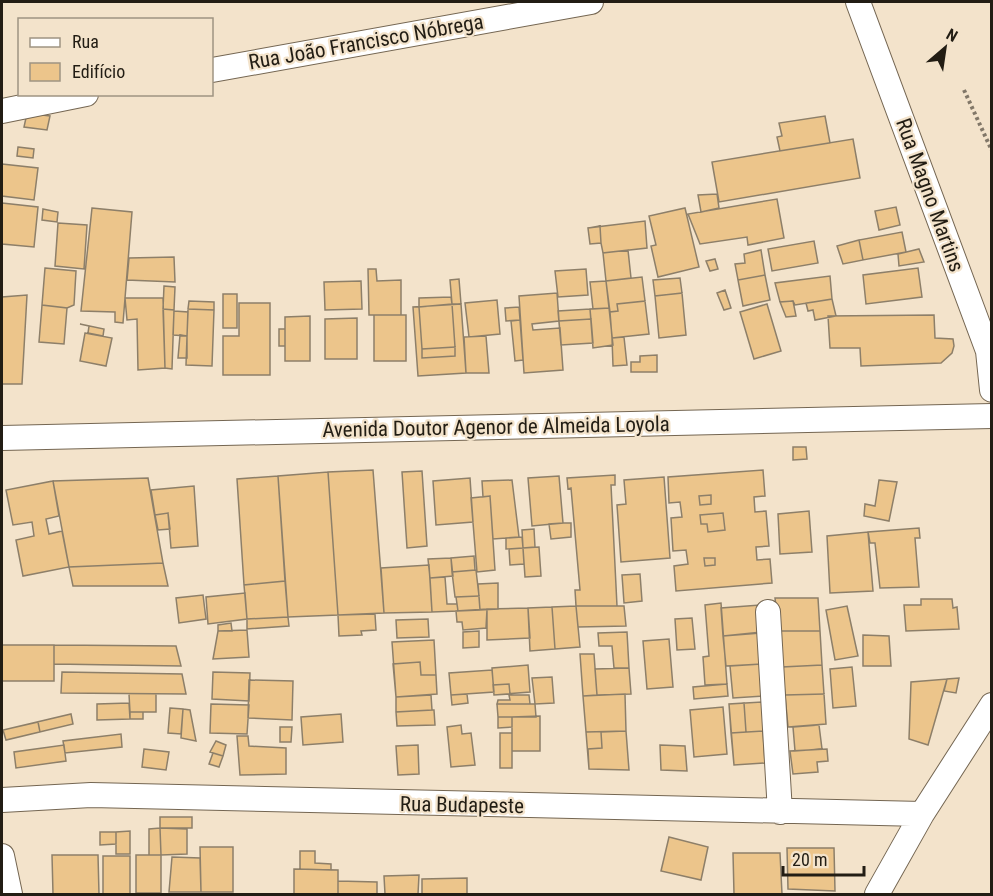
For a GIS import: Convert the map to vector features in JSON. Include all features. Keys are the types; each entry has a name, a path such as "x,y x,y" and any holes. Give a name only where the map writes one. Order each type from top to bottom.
{"street":[{"name":"Rua João Francisco Nóbrega","path":"213,70 591,2"},
{"name":"Rua Magno Martins","path":"858,2 988,351 992,390"},
{"path":"2,111 76,96"},
{"name":"Avenida Doutor Agenor de Almeida Loyola","path":"2,438 992,416"},
{"path":"768,612 780,812"},
{"path":"877,894 922,814 992,705"},
{"name":"Rua Budapeste","path":"2,800 91,795 922,814"},
{"path":"2,856 10,894"}],"path":[{"path":"964,90 992,151"}],"building":[{"path":"27,113 50,116 47,130 24,127"},
{"path":"825,116 830,143 780,151 777,137 782,136 779,123"},
{"path":"853,139 860,178 719,202 712,162"},
{"path":"18,147 34,149 33,158 17,156"},
{"path":"2,164 38,168 34,200 2,196"},
{"path":"717,194 719,208 701,212 698,195"},
{"path":"777,199 784,238 748,245 747,237 700,244 688,214"},
{"path":"2,203 38,207 34,247 2,244"},
{"path":"896,207 900,225 879,230 875,211"},
{"path":"92,208 132,212 123,323 115,322 115,312 81,311"},
{"path":"685,208 699,267 658,277 651,246 656,245 649,216"},
{"path":"43,209 58,212 57,222 42,220"},
{"path":"645,221 647,248 603,253 601,243 590,244 588,228"},
{"path":"58,223 87,225 84,269 55,266"},
{"path":"600,226 601,243 590,244 588,228"},
{"path":"902,232 906,252 863,260 859,240"},
{"path":"859,240 863,260 843,264 837,246"},
{"path":"814,241 818,263 772,271 768,249"},
{"path":"919,249 924,262 899,266 898,254"},
{"path":"628,250 631,278 606,281 603,253"},
{"path":"761,250 765,275 738,280 735,264 745,263 744,254"},
{"path":"174,257 175,282 127,280 129,258"},
{"path":"715,259 718,269 710,271 706,261"},
{"path":"45,268 76,271 74,305 67,308 42,305"},
{"path":"918,268 922,297 866,304 863,275"},
{"path":"368,269 376,269 377,281 401,280 401,315 369,315"},
{"path":"586,269 588,295 558,297 555,271"},
{"path":"765,275 770,300 743,306 738,280"},
{"path":"830,276 832,299 795,305 793,301 780,302 775,283"},
{"path":"642,277 645,301 617,304 618,311 610,312 606,281"},
{"path":"680,278 682,293 655,296 653,280"},
{"path":"459,279 461,304 452,304 450,280"},
{"path":"361,281 362,309 325,310 324,282"},
{"path":"606,281 609,308 593,309 590,282"},
{"path":"164,286 175,287 174,310 163,309"},
{"path":"725,290 731,308 724,310 717,293"},
{"path":"557,293 559,321 532,324 533,330 560,328 563,370 524,373 519,296"},
{"path":"682,293 686,335 659,338 655,296"},
{"path":"223,294 237,294 237,328 223,328"},
{"path":"27,295 22,384 2,384 2,297"},
{"path":"451,297 452,304 419,307 419,298"},
{"path":"125,298 163,298 165,368 138,370 137,319 127,320"},
{"path":"832,299 836,316 815,320 813,310 808,311 806,303"},
{"path":"497,300 500,334 469,337 465,303"},
{"path":"189,301 214,302 214,310 188,309"},
{"path":"645,301 649,334 612,338 610,312 618,311 617,304"},
{"path":"793,301 796,316 786,317 780,302"},
{"path":"239,303 270,303 270,375 223,375 223,336 239,336"},
{"path":"452,304 455,347 422,349 419,307"},
{"path":"461,304 466,373 418,376 413,307"},
{"path":"767,304 781,351 754,359 740,312"},
{"path":"42,305 67,308 64,344 39,342"},
{"path":"519,307 520,320 506,321 505,308"},
{"path":"609,308 613,345 593,348 590,309"},
{"path":"163,309 174,310 172,369 165,368"},
{"path":"188,309 214,310 212,366 186,365"},
{"path":"590,309 593,343 561,345 558,311"},
{"path":"174,311 188,312 187,336 173,335"},
{"path":"374,315 406,315 406,361 374,361"},
{"path":"934,315 935,338 953,339 952,353 941,363 861,366 860,348 830,348 828,316"},
{"path":"310,316 310,361 285,361 285,317"},
{"path":"357,318 357,359 325,359 325,319"},
{"path":"591,319 593,343 561,345 559,321"},
{"path":"520,320 523,360 515,361 511,321"},
{"path":"80,324 104,329 103,336 88,333 89,326"},
{"path":"279,329 285,329 285,346 279,346"},
{"path":"85,333 112,338 106,366 80,361"},
{"path":"180,335 187,336 187,358 178,358"},
{"path":"486,336 489,373 466,373 464,337"},
{"path":"624,337 627,365 613,366 612,338"},
{"path":"455,347 455,356 422,358 422,349"},
{"path":"657,355 657,372 631,372 631,362 640,362 640,356"},
{"path":"793,447 806,447 807,459 793,460"},
{"path":"373,470 384,613 338,615 328,472"},
{"path":"763,470 765,496 754,497 755,512 766,511 769,546 756,547 757,560 770,559 772,583 676,591 674,566 688,564 686,550 673,551 671,518 682,517 680,502 669,503 668,477"},
{"path":"422,471 427,546 407,548 402,472"},
{"path":"328,472 338,615 288,617 278,476"},
{"path":"615,475 615,485 611,485 617,606 576,606 575,590 580,590 571,488 568,489 567,478"},
{"path":"278,476 285,581 244,585 237,479"},
{"path":"559,476 563,523 532,526 528,478"},
{"path":"664,477 670,558 621,562 617,505 626,504 624,480"},
{"path":"148,478 163,563 69,567 53,481"},
{"path":"470,478 473,522 436,525 433,481"},
{"path":"512,480 519,537 493,539 490,496 483,497 482,481"},
{"path":"879,480 897,482 889,521 864,516 865,504 875,506"},
{"path":"53,481 59,516 46,519 49,534 62,531 69,567 23,576 16,540 34,536 32,522 13,525 6,490"},
{"path":"194,486 198,546 171,548 168,513 155,515 151,490"},
{"path":"711,495 711,504 700,505 699,496"},
{"path":"490,496 495,570 477,572 471,498"},
{"path":"809,511 812,552 780,554 778,514"},
{"path":"168,513 170,529 158,530 155,515"},
{"path":"723,513 725,530 708,532 707,524 701,524 700,515"},
{"path":"571,523 571,537 551,539 549,524"},
{"path":"919,528 920,538 915,538 919,587 880,588 875,543 870,543 868,532"},
{"path":"534,529 535,547 523,548 522,530"},
{"path":"868,532 873,591 830,593 827,536"},
{"path":"522,537 523,548 506,549 506,538"},
{"path":"539,547 541,576 525,577 523,548"},
{"path":"523,548 524,564 510,565 509,549"},
{"path":"474,556 475,570 452,572 451,558"},
{"path":"451,558 453,576 430,578 428,559"},
{"path":"704,558 715,558 715,565 705,566"},
{"path":"163,563 168,586 73,586 69,567"},
{"path":"429,565 432,612 384,613 381,568"},
{"path":"476,570 479,596 455,597 452,572"},
{"path":"640,574 642,601 624,603 622,575"},
{"path":"445,577 447,604 457,604 458,611 432,612 430,578"},
{"path":"285,581 288,617 247,619 244,585"},
{"path":"498,583 498,609 480,610 478,584"},
{"path":"245,593 247,619 208,624 206,597"},
{"path":"203,595 206,619 179,623 176,598"},
{"path":"479,596 480,610 458,611 456,597"},
{"path":"775,598 818,598 820,631 779,631"},
{"path":"921,599 952,599 953,608 957,607 959,629 906,631 904,605 921,605"},
{"path":"721,603 727,684 705,685 703,657 709,656 705,605"},
{"path":"760,605 762,632 723,636 721,608"},
{"path":"576,606 580,647 555,649 552,607"},
{"path":"576,606 624,606 626,626 578,627"},
{"path":"576,606 580,647 530,651 528,608"},
{"path":"847,606 858,656 835,660 826,610"},
{"path":"528,608 530,638 487,640 487,609"},
{"path":"487,609 486,628 463,630 462,622 457,622 456,611"},
{"path":"375,614 376,630 361,631 362,635 339,636 338,615"},
{"path":"288,617 289,626 247,629 247,619"},
{"path":"692,618 695,649 677,650 675,619"},
{"path":"428,619 429,637 397,638 396,620"},
{"path":"231,623 232,631 218,631 218,625"},
{"path":"247,630 249,657 213,659 218,631"},
{"path":"479,631 479,647 463,648 463,632"},
{"path":"779,631 820,631 822,665 782,667"},
{"path":"627,632 629,668 614,668 612,646 599,646 598,633"},
{"path":"761,633 762,664 726,666 723,636"},
{"path":"863,635 889,636 891,666 863,666"},
{"path":"669,639 673,687 647,689 643,641"},
{"path":"434,640 437,694 396,697 392,642"},
{"path":"2,645 54,645 54,681 2,681"},
{"path":"54,645 176,646 181,666 54,664"},
{"path":"580,654 594,654 597,695 583,696"},
{"path":"420,662 421,675 436,675 437,694 396,697 393,664"},
{"path":"762,664 764,696 733,698 730,666"},
{"path":"528,665 530,692 494,695 492,668"},
{"path":"822,665 824,694 785,695 782,667"},
{"path":"852,667 856,706 833,708 830,669"},
{"path":"629,668 631,694 597,695 595,669"},
{"path":"492,670 494,692 451,695 449,673"},
{"path":"62,672 182,674 186,694 61,693"},
{"path":"213,672 250,673 249,701 212,699"},
{"path":"552,677 554,703 535,704 532,678"},
{"path":"959,678 956,693 944,691 947,679"},
{"path":"947,679 928,745 909,739 911,682"},
{"path":"249,680 293,681 292,720 248,718"},
{"path":"509,684 510,694 494,695 493,685"},
{"path":"727,684 728,696 694,699 693,687"},
{"path":"129,694 156,694 156,712 130,712"},
{"path":"467,694 468,703 452,705 451,695"},
{"path":"625,694 626,731 586,732 583,696"},
{"path":"824,694 826,724 788,727 785,695"},
{"path":"431,695 432,710 396,712 396,697"},
{"path":"509,695 529,695 530,704 497,704 498,700 510,700"},
{"path":"762,702 765,763 734,765 729,704"},
{"path":"129,703 130,719 97,720 97,704"},
{"path":"744,703 746,732 731,733 729,704"},
{"path":"211,704 249,705 247,734 210,733"},
{"path":"497,704 535,704 536,717 498,717"},
{"path":"723,707 727,754 694,757 690,710"},
{"path":"170,708 183,709 181,734 168,733"},
{"path":"183,709 190,710 196,741 181,738"},
{"path":"434,710 435,725 397,726 396,712"},
{"path":"130,712 143,712 143,719 130,719"},
{"path":"71,714 73,724 6,740 3,730"},
{"path":"341,714 343,742 303,745 301,717"},
{"path":"540,716 540,751 512,751 512,717"},
{"path":"498,717 512,717 512,727 498,728"},
{"path":"38,722 40,732 6,740 3,730"},
{"path":"461,725 462,734 471,733 475,765 451,767 447,727"},
{"path":"819,725 822,749 795,751 793,727"},
{"path":"280,727 292,727 291,742 280,742"},
{"path":"626,731 629,770 589,769 586,732"},
{"path":"626,731 629,770 589,769 588,749 602,748 601,732"},
{"path":"763,731 765,763 734,765 731,733"},
{"path":"500,733 512,733 512,768 500,768"},
{"path":"121,734 122,747 65,753 63,741"},
{"path":"237,736 248,736 249,746 286,748 286,774 240,775"},
{"path":"216,741 226,745 223,756 210,752"},
{"path":"64,745 66,761 16,768 14,752"},
{"path":"418,745 419,774 398,775 396,746"},
{"path":"660,745 685,746 687,771 661,770"},
{"path":"144,749 169,752 166,770 142,767"},
{"path":"827,749 828,761 817,762 818,772 793,774 790,751"},
{"path":"213,753 223,756 219,767 209,764"},
{"path":"160,817 192,817 192,828 160,828"},
{"path":"160,828 187,829 187,854 161,855"},
{"path":"160,828 161,855 149,855 149,829"},
{"path":"130,831 130,854 116,854 116,832"},
{"path":"100,832 116,832 116,844 100,845"},
{"path":"669,837 708,847 701,880 661,871"},
{"path":"200,847 233,847 233,892 201,892"},
{"path":"787,848 834,848 835,891 788,889"},
{"path":"300,851 315,851 315,863 331,864 331,870 300,869"},
{"path":"733,853 780,853 782,894 734,894"},
{"path":"52,855 98,855 99,894 53,894"},
{"path":"136,855 161,855 161,893 136,893"},
{"path":"103,856 130,856 130,894 103,894"},
{"path":"172,857 200,858 201,892 169,892"},
{"path":"294,869 338,870 338,894 294,894"},
{"path":"419,875 418,894 385,894 384,876"},
{"path":"467,878 467,894 422,894 422,879"},
{"path":"338,881 377,882 377,894 338,894"}]}
